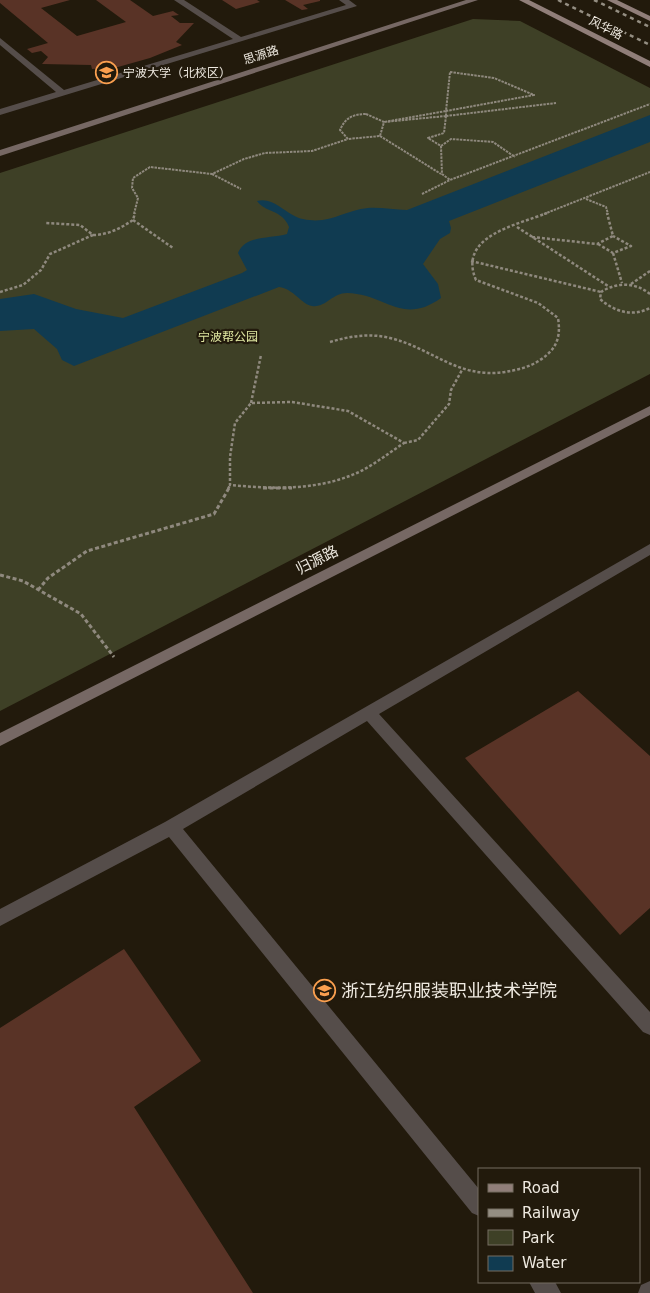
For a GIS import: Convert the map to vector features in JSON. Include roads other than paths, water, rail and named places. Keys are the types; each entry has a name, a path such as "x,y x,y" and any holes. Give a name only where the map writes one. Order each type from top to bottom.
{"main road":[{"name":"风华路","path":"523,0 650,64"},
{"name":"风华路","path":"611,0 650,19"}],"street":[{"name":"思源路","path":"0,153 474,0"},
{"name":"归源路","path":"0,740 650,410"}],"lane":[{"path":"178,0 240,40"},
{"path":"0,112 353,6 343,0"},
{"path":"0,41 62,93"},
{"path":"0,918 171,827 650,549"},
{"path":"368,712 650,1026"},
{"path":"171,827 478,1205"},
{"path":"541,1283 550,1293"}],"water":[{"path":"650,115 650,142 449,221 450,233 440,239 423,264 438,284 441,298 427,306 404,309 373,298 347,293 337,295 321,305 312,306 284,288 279,287 74,366 62,360 57,349 34,329 0,331 0,299 34,294 76,309 123,318 242,273 247,270 238,253 241,247 252,240 287,234 289,227 282,217 264,208 257,201 269,201 297,217 313,220 329,219 368,208 407,210"}],"railway":[{"path":"558,0 650,45"},
{"path":"594,0 650,27"}],"place":[{"name":"宁波大学（北校区）","path":"107,73"},
{"name":"浙江纺织服装职业技术学院","path":"325,990"}],"park label":[{"name":"宁波帮公园","path":"228,337"}]}
